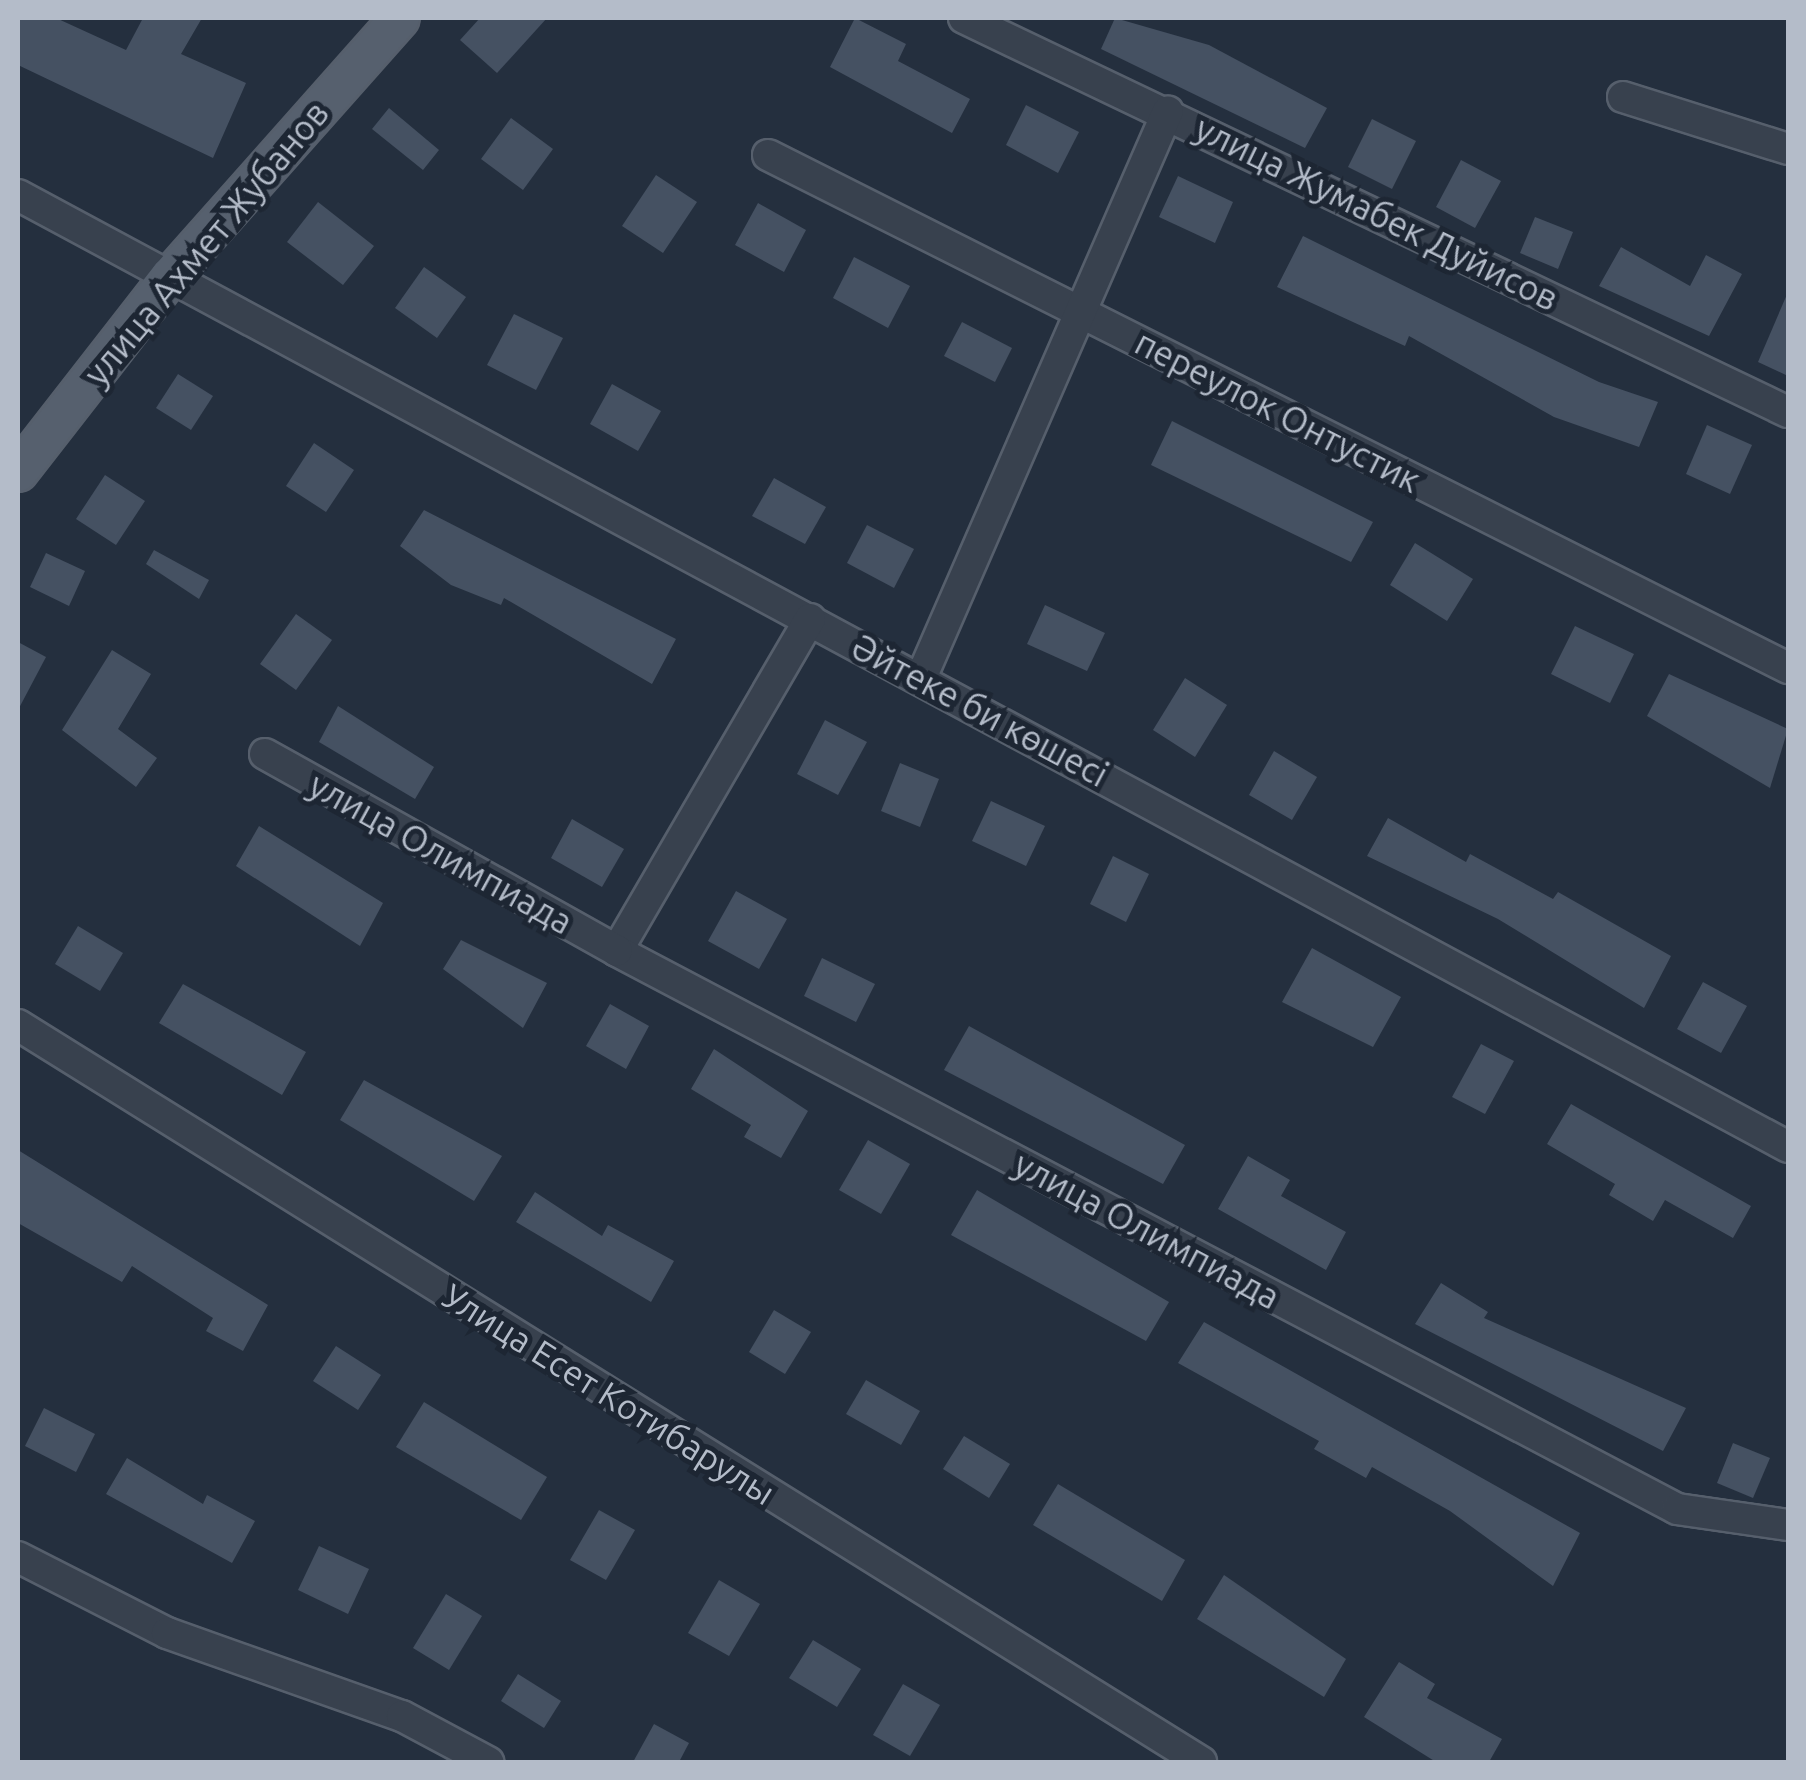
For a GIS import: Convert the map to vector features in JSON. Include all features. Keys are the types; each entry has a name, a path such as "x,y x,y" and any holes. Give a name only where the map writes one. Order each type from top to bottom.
{"main road":[{"name":"улица Ахмет Жубанов","path":"18,472 170,277 400,18"}],"street":[{"name":"улица Жумабек Дуйисов","path":"964,18 1168,112 1788,412"},
{"path":"1623,97 1788,150"},
{"path":"920,678 1077,310 1168,112"},
{"name":"переулок Онтустик","path":"768,155 1788,668"},
{"name":"Әйтеке би көшесі","path":"18,195 1788,1147"},
{"path":"616,952 810,619"},
{"name":"улица Олимпиада","path":"264,754 616,952 1677,1509 1788,1525"},
{"name":"Улица Есет Котибарулы","path":"18,1025 1201,1762"},
{"path":"18,1558 167,1633 402,1716 488,1762"}],"building":[{"path":"18,18 56,18 126,50 143,18 202,18 181,54 246,83 213,158 18,65"},
{"path":"480,18 547,18 497,73 460,40"},
{"path":"855,18 906,44 898,61 970,99 952,133 830,67"},
{"path":"1115,18 1209,45 1327,108 1305,148 1101,49"},
{"path":"1026,105 1079,132 1058,173 1006,145"},
{"path":"389,108 439,150 423,170 372,129"},
{"path":"511,118 553,149 523,190 481,159"},
{"path":"1372,119 1416,141 1392,189 1348,167"},
{"path":"1461,160 1501,181 1475,228 1436,207"},
{"path":"656,175 697,202 663,253 622,226"},
{"path":"1178,176 1233,202 1215,243 1159,217"},
{"path":"318,202 374,246 343,285 287,242"},
{"path":"758,203 806,230 784,272 735,245"},
{"path":"1535,217 1573,232 1558,269 1520,253"},
{"path":"1303,236 1599,382 1658,402 1639,447 1554,417 1409,336 1405,346 1277,287"},
{"path":"1621,247 1690,286 1706,255 1742,274 1709,336 1599,286"},
{"path":"854,257 910,286 888,328 833,298"},
{"path":"424,267 466,297 437,338 395,308"},
{"path":"1788,292 1788,376 1758,362"},
{"path":"514,314 563,338 536,390 487,365"},
{"path":"962,322 1012,348 995,382 944,356"},
{"path":"178,374 213,396 191,430 156,408"},
{"path":"612,384 661,411 638,451 590,424"},
{"path":"1172,421 1373,522 1351,562 1151,465"},
{"path":"1707,425 1752,445 1730,494 1686,474"},
{"path":"314,443 354,470 326,512 286,486"},
{"path":"105,475 145,501 116,545 76,519"},
{"path":"774,478 826,507 805,544 752,516"},
{"path":"424,510 676,639 652,684 504,598 501,605 451,585 400,546"},
{"path":"867,525 914,549 894,588 847,563"},
{"path":"1415,543 1473,579 1447,621 1390,585"},
{"path":"154,550 209,580 199,599 146,564"},
{"path":"46,553 85,571 69,606 30,587"},
{"path":"1045,605 1105,633 1087,671 1027,644"},
{"path":"296,614 332,640 296,690 260,664"},
{"path":"1575,626 1634,654 1610,703 1551,674"},
{"path":"18,642 46,657 18,710"},
{"path":"112,650 151,674 118,729 157,758 136,787 62,730"},
{"path":"1669,674 1788,729 1770,788 1647,716"},
{"path":"1185,678 1227,705 1195,757 1153,730"},
{"path":"338,706 434,767 415,799 319,742"},
{"path":"825,720 867,742 838,795 797,774"},
{"path":"1274,751 1317,777 1292,820 1249,795"},
{"path":"900,763 939,779 920,827 881,811"},
{"path":"991,801 1045,826 1026,866 972,841"},
{"path":"1388,818 1466,862 1470,854 1553,899 1558,892 1671,956 1644,1008 1498,919 1367,856"},
{"path":"572,819 624,849 602,887 551,858"},
{"path":"259,826 383,903 360,946 236,866"},
{"path":"1113,856 1149,874 1126,922 1090,904"},
{"path":"736,891 787,919 759,969 708,941"},
{"path":"78,926 123,953 100,991 55,964"},
{"path":"461,940 547,983 523,1028 443,969"},
{"path":"1312,948 1401,997 1373,1047 1282,1002"},
{"path":"822,958 875,984 856,1022 804,996"},
{"path":"1703,982 1747,1006 1721,1053 1677,1029"},
{"path":"183,984 306,1052 282,1095 159,1023"},
{"path":"610,1004 649,1026 626,1069 586,1046"},
{"path":"969,1026 1185,1145 1163,1184 944,1070"},
{"path":"1481,1044 1514,1061 1485,1114 1452,1097"},
{"path":"714,1049 808,1111 781,1158 744,1137 751,1125 691,1089"},
{"path":"364,1080 502,1156 474,1201 340,1120"},
{"path":"1571,1104 1751,1206 1733,1238 1665,1200 1653,1221 1609,1195 1615,1184 1547,1144"},
{"path":"868,1140 910,1164 881,1214 839,1190"},
{"path":"18,1150 268,1305 243,1351 206,1331 213,1318 132,1266 122,1282 18,1223"},
{"path":"1248,1156 1290,1180 1281,1196 1346,1232 1326,1270 1218,1209"},
{"path":"977,1190 1169,1302 1146,1341 951,1235"},
{"path":"535,1192 602,1236 608,1225 674,1261 651,1302 516,1222"},
{"path":"1441,1283 1488,1312 1484,1318 1686,1408 1663,1451 1415,1324"},
{"path":"774,1310 811,1332 785,1374 749,1352"},
{"path":"1204,1322 1580,1533 1553,1586 1450,1511 1372,1467 1366,1478 1314,1449 1319,1441 1178,1363"},
{"path":"336,1346 381,1375 358,1410 313,1381"},
{"path":"866,1380 920,1411 901,1445 846,1414"},
{"path":"424,1402 547,1477 521,1520 396,1447"},
{"path":"44,1408 95,1434 76,1472 25,1446"},
{"path":"964,1436 1010,1464 989,1498 943,1469"},
{"path":"1733,1443 1770,1458 1753,1498 1717,1483"},
{"path":"127,1458 203,1504 207,1495 255,1521 232,1563 106,1494"},
{"path":"1058,1484 1185,1560 1162,1601 1033,1525"},
{"path":"599,1510 635,1530 606,1580 570,1560"},
{"path":"319,1546 369,1569 348,1614 298,1590"},
{"path":"1224,1575 1346,1659 1324,1697 1197,1619"},
{"path":"719,1580 760,1604 729,1656 688,1633"},
{"path":"446,1594 482,1616 449,1670 413,1648"},
{"path":"813,1640 861,1669 837,1707 789,1678"},
{"path":"1399,1662 1435,1684 1427,1698 1502,1739 1489,1762 1436,1762 1364,1717"},
{"path":"518,1674 561,1701 544,1728 501,1701"},
{"path":"903,1684 940,1705 910,1756 873,1735"},
{"path":"654,1724 689,1743 679,1762 633,1762"}]}
